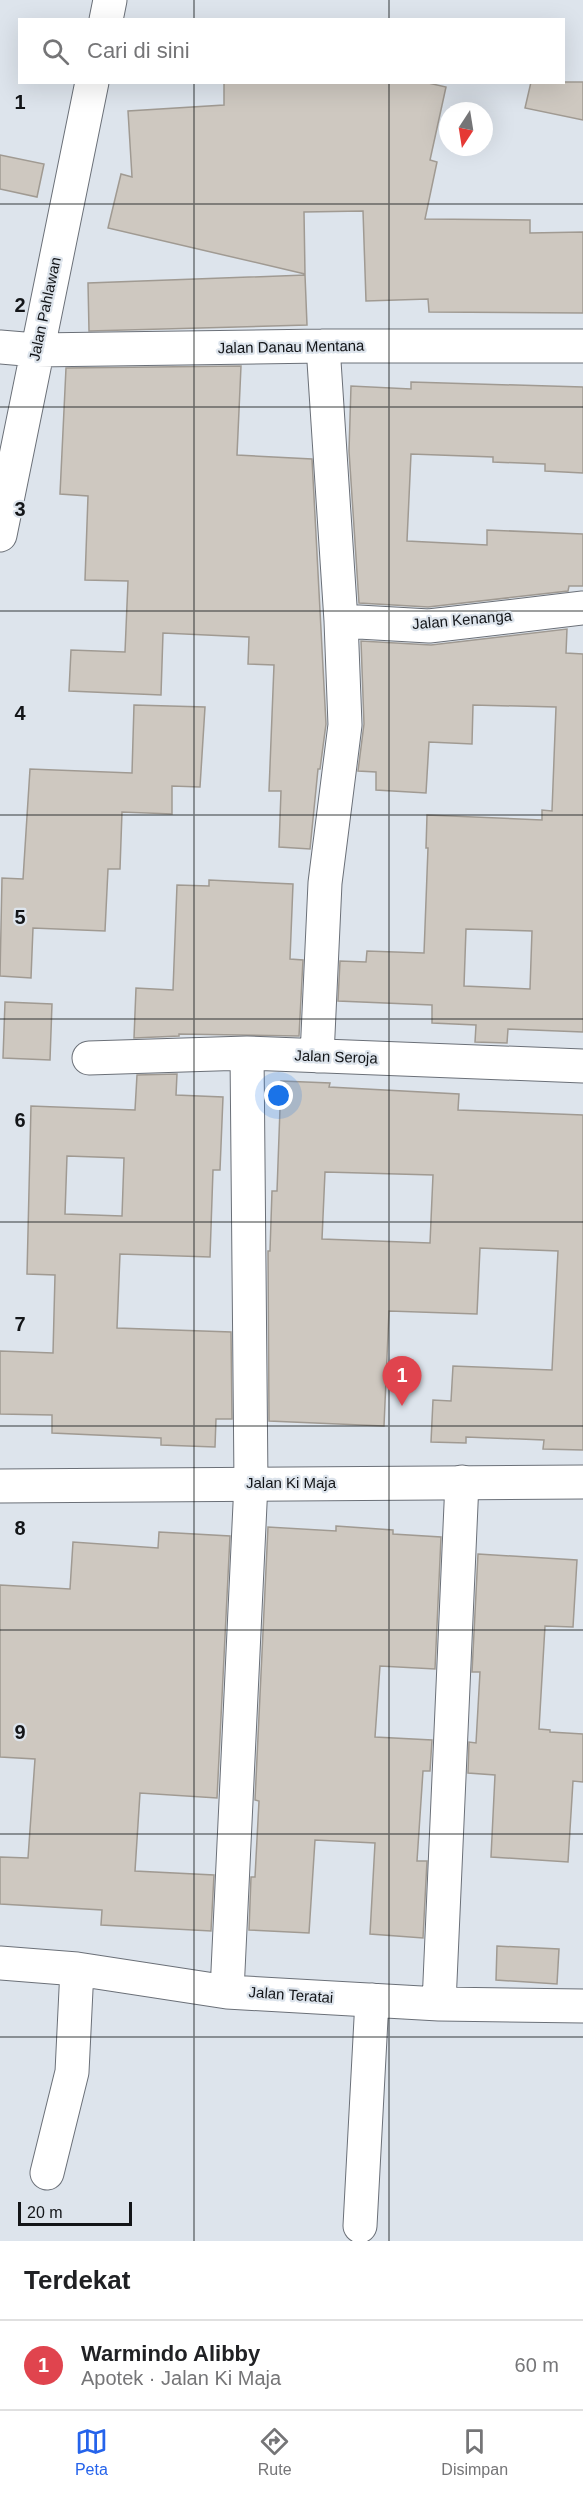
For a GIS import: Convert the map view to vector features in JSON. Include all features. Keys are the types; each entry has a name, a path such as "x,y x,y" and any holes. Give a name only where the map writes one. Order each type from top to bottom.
{"street":[{"path":"106,18 110,0"},
{"name":"Jalan Pahlawan","path":"0,535 36,350 93,84"},
{"path":"317,1056 325,883 345,725 341,621 323,346"},
{"name":"Jalan Danau Mentana","path":"0,347 36,350 323,346 583,346"},
{"name":"Jalan Kenanga","path":"341,621 429,626 583,608"},
{"path":"227,1992 251,1483 247,1053"},
{"name":"Jalan Seroja","path":"89,1058 247,1053 583,1066"},
{"path":"439,2004 462,1482"},
{"name":"Jalan Ki Maja","path":"0,1486 583,1482"},
{"name":"Jalan Teratai","path":"0,1963 77,1969 227,1992 439,2004 583,2006"},
{"path":"47,2173 72,2072 77,1969"},
{"path":"360,2226 372,2000"}],"building":[{"path":"583,82 583,120 525,108 531,84"},
{"path":"224,84 433,84 446,87 443,102 439,102 439,119 430,160 437,162 425,219 530,220 530,233 583,232 583,313 429,312 428,299 366,301 363,211 304,212 305,274 108,228 121,174 132,177 128,111 224,105"},
{"path":"0,155 44,164 37,197 0,189"},
{"path":"305,275 307,325 89,331 88,283"},
{"path":"241,366 237,455 312,459 326,724 320,769 318,769 310,849 279,847 281,791 269,791 274,665 248,664 249,637 163,633 161,695 69,691 71,650 125,652 128,581 85,580 88,496 60,494 66,368"},
{"path":"411,382 583,387 583,473 545,471 545,464 493,462 493,457 411,454 407,541 487,545 487,530 583,534 583,586 569,586 568,591 428,607 359,603 349,451 351,386 411,389"},
{"path":"567,629 566,653 583,654 583,1032 508,1029 507,1043 475,1042 476,1025 432,1023 432,1005 338,1001 340,961 366,962 367,951 424,953 427,815 542,820 542,810 552,811 556,707 473,705 472,744 429,742 426,793 376,790 376,772 358,771 364,724 361,641 431,645","holes":["466,929 532,931 530,989 464,986"]},
{"path":"134,705 205,707 200,787 172,786 172,814 122,812 120,869 108,869 105,931 33,928 31,978 0,976 2,878 23,879 30,769 132,773"},
{"path":"209,880 293,884 290,959 303,960 299,1036 179,1034 179,1036 134,1038 136,988 173,990 177,885 209,886"},
{"path":"5,1002 52,1004 50,1060 3,1058"},
{"path":"177,1074 176,1095 223,1097 220,1170 213,1170 210,1257 120,1254 117,1328 231,1332 232,1419 216,1419 215,1447 161,1445 161,1438 52,1433 52,1415 0,1414 0,1351 53,1353 55,1275 27,1274 31,1106 135,1110 137,1075","holes":["67,1156 124,1158 122,1216 65,1214"]},
{"path":"281,1081 330,1083 329,1087 459,1094 458,1110 583,1115 583,1450 543,1449 544,1440 466,1437 466,1443 431,1442 433,1400 451,1401 453,1366 552,1370 558,1251 480,1248 477,1314 389,1311 384,1426 269,1421 268,1251 270,1251 272,1191 277,1191","holes":["325,1172 433,1175 430,1243 322,1239"]},
{"path":"336,1526 393,1530 393,1534 441,1537 435,1669 380,1666 375,1737 432,1740 430,1771 423,1771 417,1861 427,1861 423,1938 370,1934 375,1843 315,1840 309,1933 249,1930 251,1877 255,1877 259,1801 255,1800 268,1527 336,1531"},
{"path":"159,1532 230,1536 217,1798 140,1793 135,1871 214,1875 211,1931 101,1925 102,1910 0,1904 0,1857 28,1858 35,1759 0,1757 0,1585 70,1589 73,1542 158,1548"},
{"path":"478,1554 577,1560 573,1627 545,1626 539,1729 583,1734 583,1782 573,1781 568,1862 491,1857 495,1775 468,1773 469,1742 476,1743 480,1672 472,1672"},
{"path":"497,1946 559,1949 557,1984 496,1980"}],"place":[{"name":"Warmindo Alibby","path":"402,1406"}]}
